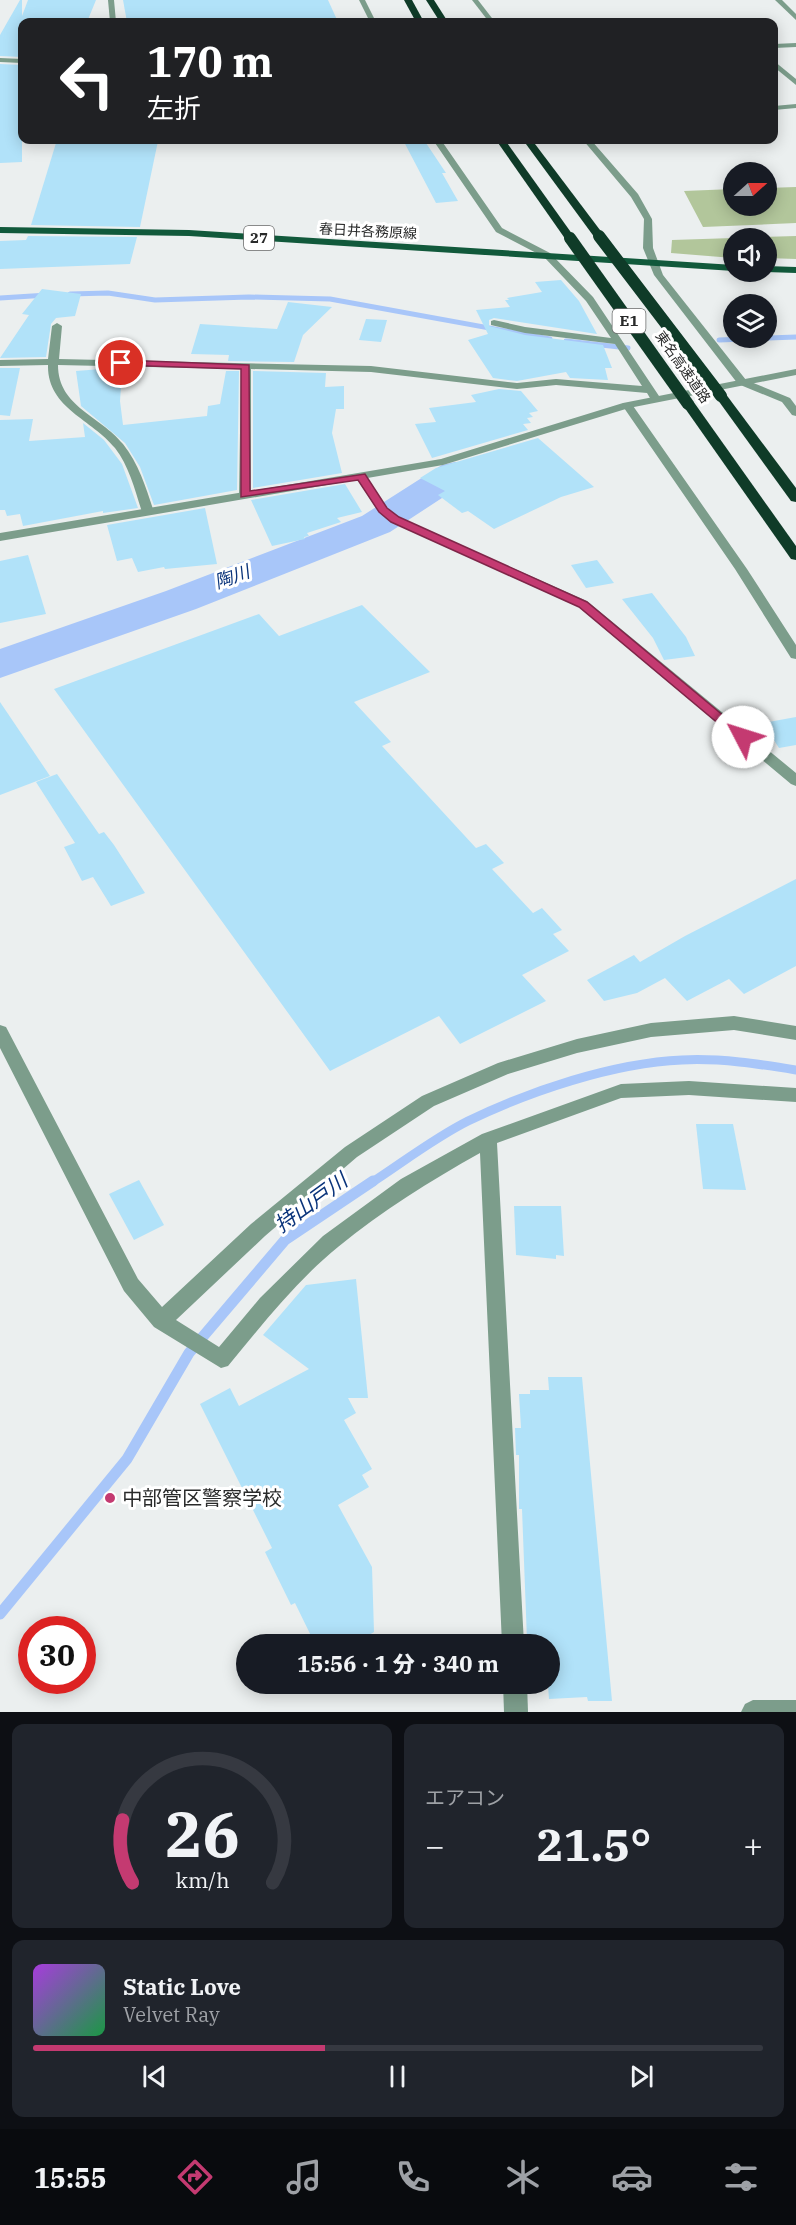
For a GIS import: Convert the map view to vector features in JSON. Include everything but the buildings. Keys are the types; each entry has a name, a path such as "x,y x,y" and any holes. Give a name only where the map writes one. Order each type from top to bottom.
{"highway":[{"path":"408,0 418,18"},
{"path":"430,0 441,18"},
{"name":"東名高速道路","path":"503,144 796,556"},
{"name":"東名高速道路","path":"530,144 796,498"}],"main road":[{"name":"春日井各務原線","path":"0,230 189,233 723,267"},
{"path":"777,269 796,270"}],"street":[{"path":"111,0 113,18"},
{"path":"362,0 371,18"},
{"path":"475,0 489,18"},
{"path":"778,0 796,18"},
{"path":"778,46 796,45"},
{"path":"0,60 18,61"},
{"path":"778,67 796,83"},
{"path":"778,108 796,106"},
{"path":"440,144 499,230 548,255 590,299 653,394"},
{"path":"590,144 635,196 648,219 648,248 652,263 742,382 786,400 796,413"},
{"path":"494,323 525,330 620,342"},
{"path":"57,326 54,382 62,397 105,429 120,447 133,467 148,512"},
{"path":"0,363 55,362 371,369 517,386 556,382 653,394 796,372"},
{"path":"244,495 246,367"},
{"path":"0,537 443,462 627,405 653,394"},
{"path":"627,405 741,569 796,655"},
{"path":"361,476 383,510 395,520 583,604 796,781"},
{"path":"160,1321 258,1230 351,1152 428,1101 504,1068 577,1046 651,1030 734,1023 796,1033"},
{"path":"0,1032 131,1285 160,1321 221,1359 267,1304 330,1242 407,1185 488,1139 621,1091 689,1088 796,1095"},
{"path":"488,1139 513,1634"},
{"path":"515,1694 516,1712"},
{"path":"753,1712 796,1712"}],"green space":[{"path":"796,187 796,223 703,227 684,191 723,189 723,216 777,216 777,188"},
{"path":"796,236 796,259 777,258 777,237"},
{"path":"723,238 723,257 671,253 672,240"}],"waterway":[{"path":"70,294 108,293 155,300 249,297 330,299 550,339"},
{"path":"0,298 48,295"},
{"path":"719,340 796,337"},
{"path":"566,341 628,348"},
{"name":"陶川","path":"0,664 181,600 376,524 455,473"},
{"name":"持山戸川","path":"371,1183 468,1121 518,1099 572,1080 628,1067 682,1060 739,1062 796,1070"},
{"name":"持山戸川","path":"0,1614 127,1459 189,1353 285,1240 373,1181"}],"place":[{"name":"中部管区警察学校","path":"110,1498"}],"route":[{"path":"121,363 246,367 244,495 361,476 383,510 395,520 583,604 743,737"}]}
